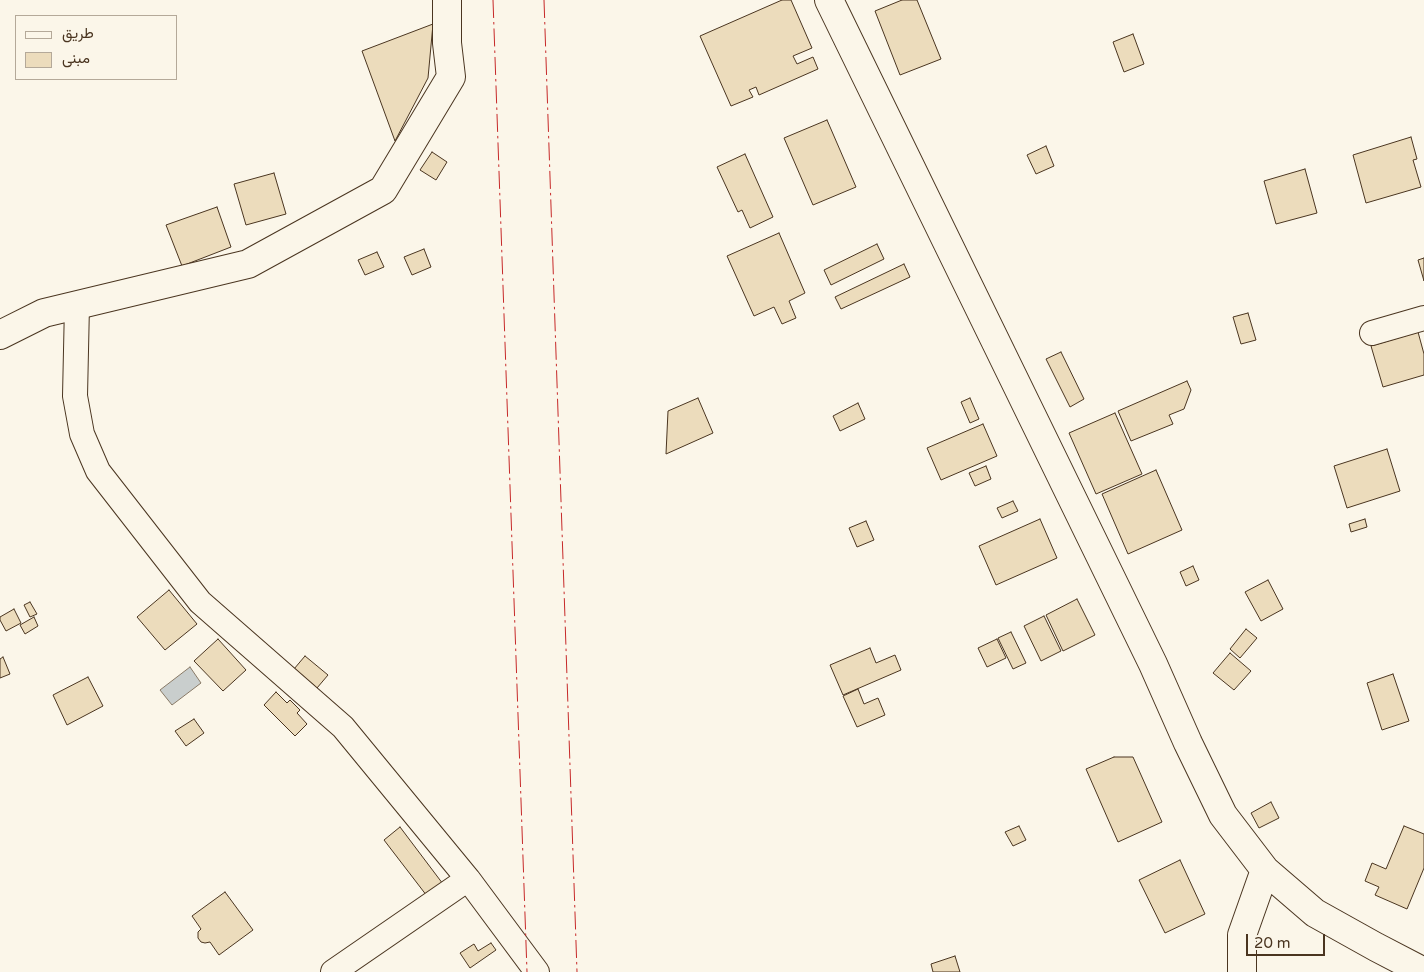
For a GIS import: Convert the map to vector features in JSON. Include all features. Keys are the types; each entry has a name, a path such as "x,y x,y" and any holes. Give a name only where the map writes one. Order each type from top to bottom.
{"main road":[{"path":"0,335 44,313 248,264 383,190 451,77 447,44 446,0"},
{"path":"829,0 1153,664 1223,815 1264,870 1316,913 1376,948 1424,972"},
{"path":"1242,972 1242,935 1264,870"}],"street":[{"path":"77,305 74,396 82,434 98,471 200,602 343,728 468,880 537,972"},
{"path":"1372,333 1424,318"},
{"path":"333,972 468,880"}],"shaded area":[{"path":"190,667 201,683 172,705 160,690"}],"building":[{"path":"782,0 791,0 812,48 793,56 797,64 813,57 818,69 759,95 756,87 749,90 753,97 731,106 700,36"},
{"path":"902,0 917,0 941,59 900,75 875,11"},
{"path":"433,24 428,78 395,141 362,51"},
{"path":"1133,34 1144,64 1124,72 1113,42"},
{"path":"827,120 856,187 813,205 784,138"},
{"path":"1411,137 1417,159 1413,160 1421,187 1366,203 1353,155"},
{"path":"1046,146 1054,166 1036,174 1027,155"},
{"path":"432,152 447,162 436,180 420,170"},
{"path":"745,154 773,217 750,228 742,210 738,212 717,167"},
{"path":"1305,169 1317,213 1276,224 1264,181"},
{"path":"274,173 286,214 246,225 234,184"},
{"path":"217,207 231,247 182,266 166,225"},
{"path":"779,233 805,293 789,301 796,318 782,324 774,307 754,316 727,256"},
{"path":"877,244 884,259 831,285 824,270"},
{"path":"424,249 431,267 412,275 404,257"},
{"path":"377,252 384,267 365,275 358,260"},
{"path":"1424,258 1424,281 1418,260"},
{"path":"904,264 910,277 841,309 835,297"},
{"path":"1248,313 1256,340 1241,344 1233,317"},
{"path":"1418,332 1424,354 1424,375 1383,387 1371,346"},
{"path":"1061,352 1084,399 1070,407 1046,359"},
{"path":"1187,381 1191,390 1184,409 1169,415 1173,424 1131,441 1118,411"},
{"path":"698,398 713,433 666,454 668,411"},
{"path":"970,398 979,419 970,423 961,402"},
{"path":"858,403 865,419 840,431 833,416"},
{"path":"1115,413 1142,474 1096,494 1069,433"},
{"path":"983,424 997,456 941,480 927,448"},
{"path":"1387,449 1400,491 1347,508 1334,466"},
{"path":"986,466 991,479 975,486 969,473"},
{"path":"1156,470 1182,530 1128,554 1102,494"},
{"path":"1013,501 1018,511 1002,518 997,508"},
{"path":"1040,519 1057,558 996,585 979,546"},
{"path":"1365,519 1367,527 1351,532 1349,524"},
{"path":"866,521 874,540 857,547 849,528"},
{"path":"1193,566 1199,580 1186,586 1180,572"},
{"path":"1268,580 1283,609 1261,621 1245,592"},
{"path":"169,590 197,624 165,650 137,617"},
{"path":"1077,599 1095,635 1063,651 1046,615"},
{"path":"30,602 37,614 30,617 24,605"},
{"path":"14,609 21,623 6,631 0,617"},
{"path":"1044,616 1061,651 1041,661 1024,626"},
{"path":"34,617 38,626 25,634 20,625"},
{"path":"1246,629 1257,638 1240,658 1230,649"},
{"path":"1011,632 1026,663 1013,669 998,638"},
{"path":"218,639 246,670 223,691 194,661"},
{"path":"997,639 1006,658 987,667 978,648"},
{"path":"870,648 876,663 895,655 901,670 843,695 830,665"},
{"path":"1230,653 1251,671 1234,690 1213,673"},
{"path":"305,656 328,675 317,688 294,669"},
{"path":"3,657 10,674 0,678 0,659"},
{"path":"1393,674 1409,721 1382,730 1367,683"},
{"path":"88,677 103,706 67,725 53,695"},
{"path":"858,689 864,704 878,698 885,715 857,727 843,696"},
{"path":"276,692 287,703 290,700 300,710 297,713 307,724 295,736 264,705"},
{"path":"194,719 204,733 186,746 175,731"},
{"path":"1114,757 1133,757 1162,822 1118,842 1086,769"},
{"path":"1271,802 1279,818 1259,828 1251,813"},
{"path":"1019,826 1026,840 1013,846 1005,832"},
{"path":"1404,826 1424,834 1424,868 1407,909 1375,895 1379,887 1365,881 1372,863 1386,869"},
{"path":"400,827 443,884 427,896 384,840"},
{"path":"1180,860 1205,914 1165,933 1139,880"},
{"path":"225,892 253,930 219,955 210,942 201,942 198,938 198,932 201,929 192,916"},
{"path":"491,943 496,950 470,968 460,953 474,944 478,951"},
{"path":"955,956 960,972 933,972 931,964"}],"power":[{"path":"493,0 527,972"},
{"path":"544,0 577,972"}]}
